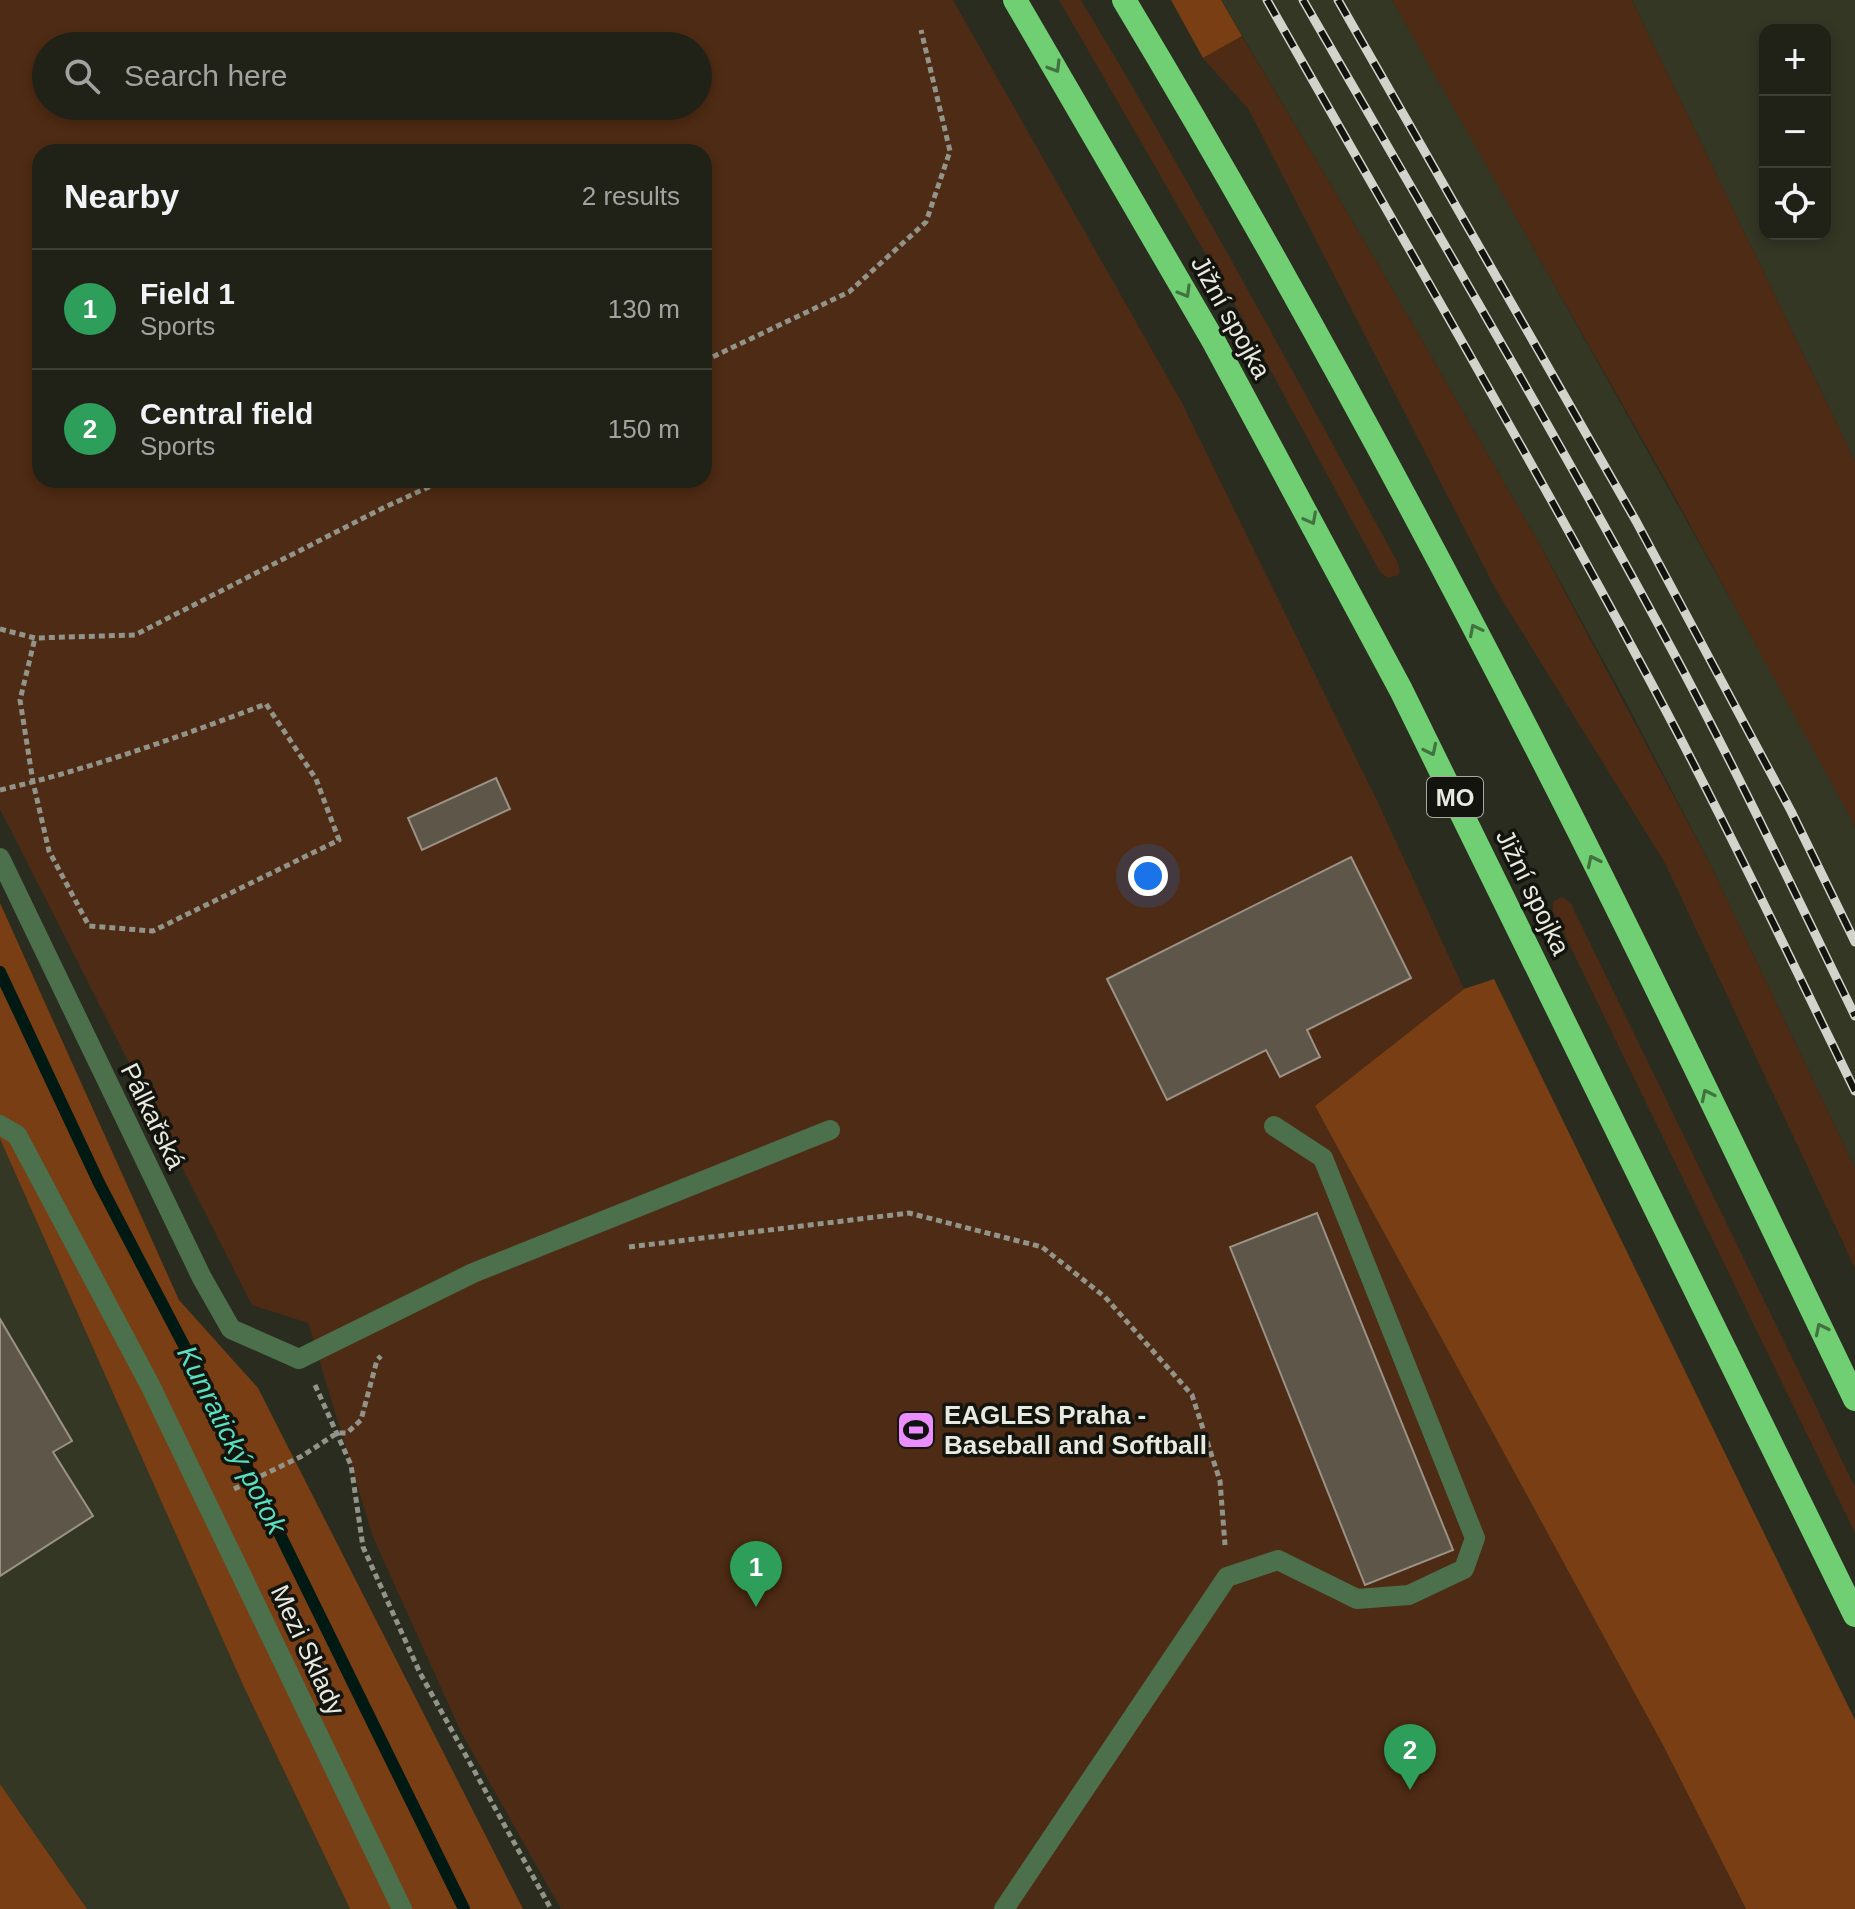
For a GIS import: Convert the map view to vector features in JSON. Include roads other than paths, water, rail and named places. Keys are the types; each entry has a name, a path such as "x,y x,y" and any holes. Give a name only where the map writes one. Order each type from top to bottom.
{"highway":[{"name":"Jižní spojka","path":"1015,0 1221,355 1401,690 1855,1615"},
{"path":"1124,0 1306,315 1434,550 1557,788 1855,1399"}],"street":[{"name":"Pálkařská","path":"0,858 202,1278 231,1329 299,1359 473,1273 830,1130"},
{"name":"Mezi Sklady","path":"0,1125 17,1135 150,1385 402,1909"},
{"path":"1004,1909 1227,1577 1278,1560 1357,1599 1409,1595 1464,1569 1475,1538 1323,1158 1274,1126"}],"waterway":[{"name":"Kunratický potok","path":"0,972 99,1183 236,1445 464,1909"}],"railway":[{"path":"1267,0 1640,662 1723,822 1855,1091"},
{"path":"1303,0 1535,403 1671,648 1855,1016"},
{"path":"1338,0 1636,521 1791,811 1855,942"}],"place":[{"name":"EAGLES Praha - Baseball and Softball","path":"916,1430"},
{"name":"Field 1","path":"756,1607"},
{"name":"Central field","path":"1410,1790"}]}
